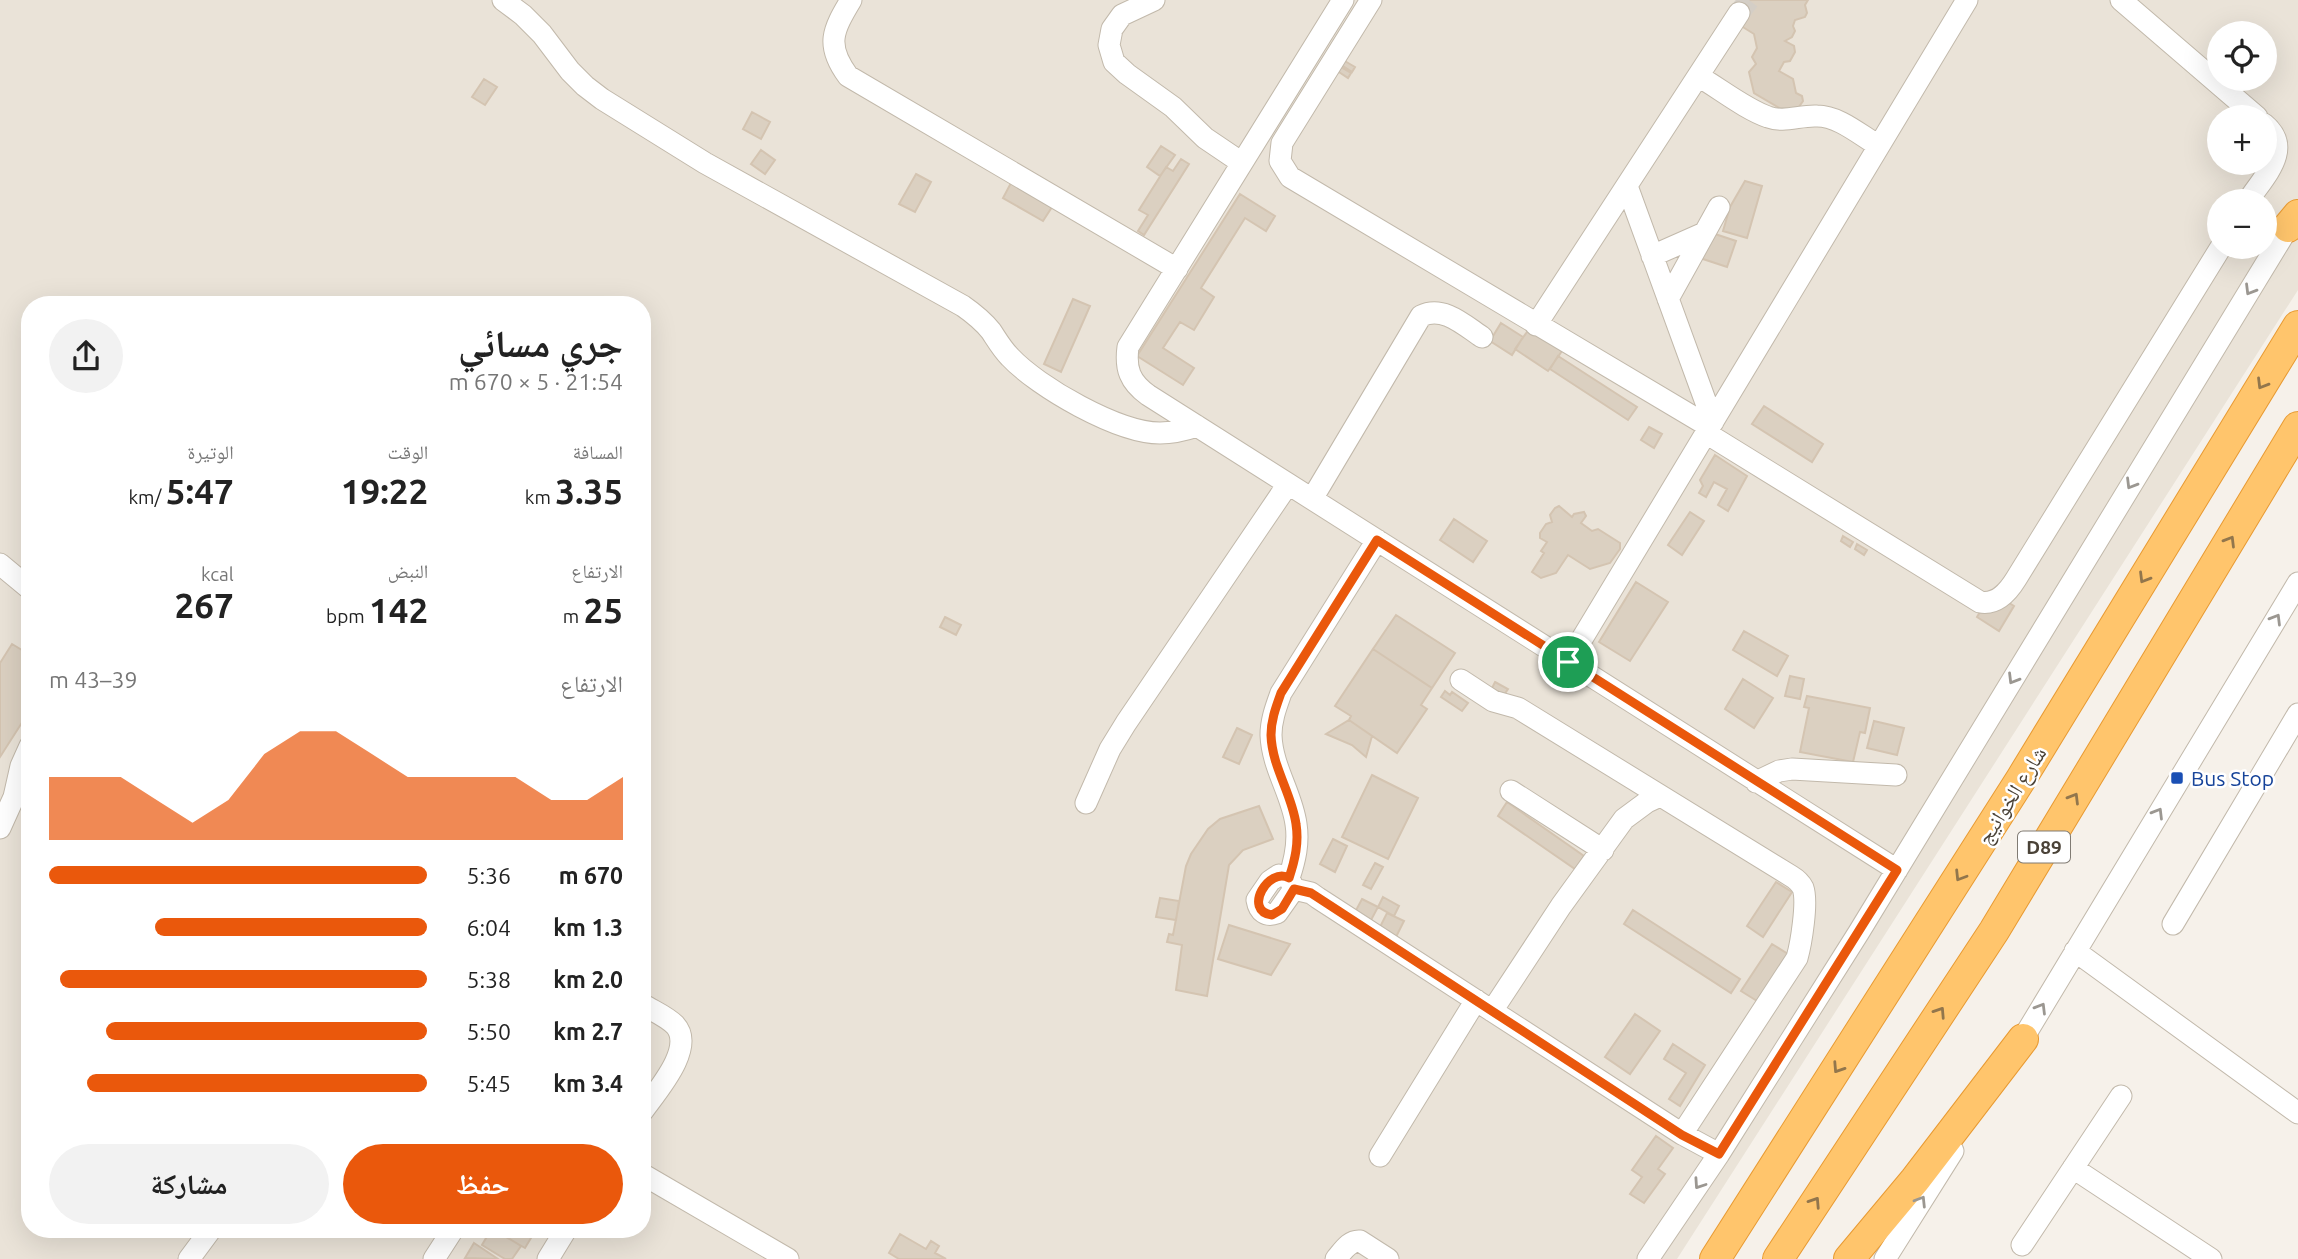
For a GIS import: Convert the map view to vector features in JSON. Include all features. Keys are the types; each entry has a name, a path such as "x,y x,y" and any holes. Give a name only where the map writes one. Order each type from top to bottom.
{"highway":[{"name":"شارع الخوانيج","path":"1715,1259 2021,779 2298,326"},
{"name":"D89","path":"1778,1259 1994,931 2298,427"},
{"path":"1849,1259 1915,1180 2023,1039"}],"street":[{"path":"503,0 533,24 570,71 602,99 705,163 963,306 989,329 1020,367 1074,404 1140,430 1178,432 1197,426"},
{"path":"851,0 836,26 833,44 837,61 848,76 1177,269"},
{"path":"1154,0 1122,15 1112,29 1109,46 1114,62 1173,107 1205,138 1242,163"},
{"path":"1343,0 1128,347 1126,361 1129,375 1137,386 1197,426 1897,870"},
{"path":"1371,0 1282,143 1280,161 1290,177 1709,427 1985,604 2004,595 2016,579 2214,259"},
{"path":"1568,662 1967,0"},
{"path":"2120,0 2243,105"},
{"path":"1536,325 1739,13"},
{"path":"1698,76 1765,116 1779,119 1827,117 1879,146"},
{"path":"1627,186 1668,299 1709,427"},
{"path":"1668,299 1719,206"},
{"path":"1648,1259 1719,1154 1897,870 2295,218"},
{"path":"1652,256 1704,233"},
{"path":"1312,499 1421,316 1439,312 1482,337"},
{"path":"1086,803 1110,749 1126,723 1289,484"},
{"path":"1377,540 1281,693 1274,713 1271,734 1273,755 1296,824 1292,883 1682,1135 1719,1154"},
{"path":"0,564 21,582"},
{"path":"1885,1259 2023,1039 2298,583"},
{"path":"1461,680 1493,701 1518,708 1797,880 1804,892 1797,958 1682,1135"},
{"path":"2172,924 2298,714"},
{"path":"0,828 14,797 21,766"},
{"path":"1756,782 1779,771 1791,769 1896,775"},
{"path":"1511,791 1603,850"},
{"path":"1380,1156 1484,1006 1624,819 1634,810 1660,796"},
{"path":"2075,951 2298,1112"},
{"path":"651,1010 676,1027 682,1038 682,1049 677,1060 651,1099"},
{"path":"2022,1245 2121,1096"},
{"path":"2073,1168 2211,1259"},
{"path":"651,1179 788,1259"},
{"path":"190,1259 205,1238"},
{"path":"434,1259 448,1238"},
{"path":"548,1259 561,1238"},
{"path":"1336,1259 1355,1241 1360,1241 1388,1259"}],"shaded area":[{"path":"0,0 2298,0 2298,290 1677,1259 0,1259"}],"building":[{"path":"1742,0 1808,0 1805,17 1795,20 1795,31 1792,37 1785,41 1794,46 1795,52 1779,71 1793,79 1796,93 1802,96 1803,101 1796,111 1788,113 1754,93 1749,72 1756,64 1752,57 1757,48 1754,34 1738,24 1736,11"},
{"path":"1343,60 1355,67 1352,72 1340,64"},
{"path":"1339,66 1351,73 1348,78 1336,70"},
{"path":"484,79 497,87 485,105 472,97"},
{"path":"752,112 770,122 761,139 743,129"},
{"path":"1161,146 1175,155 1160,176 1147,167"},
{"path":"761,150 775,160 765,174 751,164"},
{"path":"1181,159 1189,164 1144,235 1138,231 1148,215 1139,210 1166,167 1173,171"},
{"path":"916,174 931,182 915,212 899,204"},
{"path":"1745,181 1762,186 1747,238 1723,231 1730,207"},
{"path":"1011,183 1052,207 1043,221 1003,198"},
{"path":"1240,194 1275,216 1266,231 1245,218 1201,288 1214,297 1194,330 1180,322 1163,348 1194,368 1183,385 1137,356"},
{"path":"1709,232 1736,241 1727,267 1700,258"},
{"path":"1073,299 1090,306 1061,372 1044,364"},
{"path":"1501,323 1523,337 1512,355 1490,341"},
{"path":"1529,329 1562,351 1548,371 1515,349"},
{"path":"1558,356 1637,407 1628,420 1550,369"},
{"path":"1764,406 1823,444 1812,462 1752,424"},
{"path":"1649,427 1662,434 1654,448 1641,440"},
{"path":"1715,455 1747,476 1728,511 1718,505 1727,489 1714,482 1706,497 1699,493 1703,486 1700,480"},
{"path":"1559,506 1572,517 1584,512 1586,516 1581,523 1592,531 1598,529 1620,543 1620,549 1610,563 1590,569 1568,555 1556,573 1541,578 1532,572 1544,553 1541,551 1547,542 1540,538 1540,533 1546,524 1552,522 1550,515"},
{"path":"1690,512 1704,521 1682,555 1668,545"},
{"path":"1454,519 1487,541 1473,562 1440,540"},
{"path":"1843,536 1853,542 1850,547 1841,541"},
{"path":"1857,544 1867,550 1864,555 1855,549"},
{"path":"1636,582 1668,602 1630,661 1599,642"},
{"path":"2006,601 2014,606 1999,631 1977,617 1983,607"},
{"path":"1396,615 1455,653 1432,688 1373,649"},
{"path":"945,617 961,625 956,635 940,627"},
{"path":"1744,631 1788,656 1777,676 1733,650"},
{"path":"12,644 21,650 21,724 0,757 0,663"},
{"path":"1373,649 1432,688 1421,705 1427,709 1397,753 1349,720 1351,716 1335,706"},
{"path":"1790,676 1804,679 1800,699 1785,696"},
{"path":"1743,679 1773,698 1754,728 1725,709"},
{"path":"1495,682 1508,689 1504,695 1492,688"},
{"path":"1445,691 1450,695 1452,692 1468,703 1462,711 1441,697"},
{"path":"1807,696 1870,708 1865,733 1860,732 1853,762 1800,752 1809,708 1804,707"},
{"path":"1349,720 1372,736 1366,757 1352,745 1326,734"},
{"path":"1874,721 1904,728 1897,755 1867,748"},
{"path":"1237,728 1252,735 1239,764 1223,757"},
{"path":"1372,775 1418,798 1388,859 1342,837"},
{"path":"1507,802 1584,856 1575,869 1498,816"},
{"path":"1259,806 1273,839 1243,850 1229,865 1207,996 1176,990 1182,945 1167,942 1169,934 1173,935 1186,866 1191,854 1208,829 1220,819"},
{"path":"1333,839 1347,846 1335,872 1320,864"},
{"path":"1375,863 1383,867 1371,889 1363,885"},
{"path":"1776,882 1792,892 1763,937 1747,926"},
{"path":"1383,897 1399,906 1394,916 1378,907"},
{"path":"1160,898 1179,901 1176,920 1156,917"},
{"path":"1362,899 1378,907 1370,922 1354,914"},
{"path":"1633,910 1740,979 1731,993 1624,924"},
{"path":"1387,913 1404,921 1396,937 1379,929"},
{"path":"1229,925 1290,944 1271,975 1218,959"},
{"path":"1772,944 1788,954 1757,1001 1741,991"},
{"path":"1635,1014 1660,1031 1630,1074 1605,1057"},
{"path":"1673,1044 1705,1065 1680,1106 1669,1099 1686,1073 1664,1059"},
{"path":"1656,1136 1673,1148 1658,1169 1665,1174 1644,1203 1630,1194 1642,1177 1632,1170"},
{"path":"900,1234 926,1249 931,1241 939,1246 935,1253 946,1259 899,1259 889,1253"},
{"path":"486,1238 508,1238 521,1246 512,1259 505,1259 482,1245"},
{"path":"508,1238 531,1238 525,1248"},
{"path":"474,1243 498,1259 465,1258"}],"tunnel":[{"path":"1739,13 1749,0"}],"place":[{"name":"Bus Stop","path":"2177,778"}],"route":[{"path":"1377,540 1568,662 1897,870 1719,1154 1682,1135 1311,893 1294,889 1282,909 1272,915 1261,911 1258,906 1259,895 1274,877 1285,875 1289,878 1297,842 1292,806 1273,755 1271,734 1274,713 1281,693 1377,540"}]}
